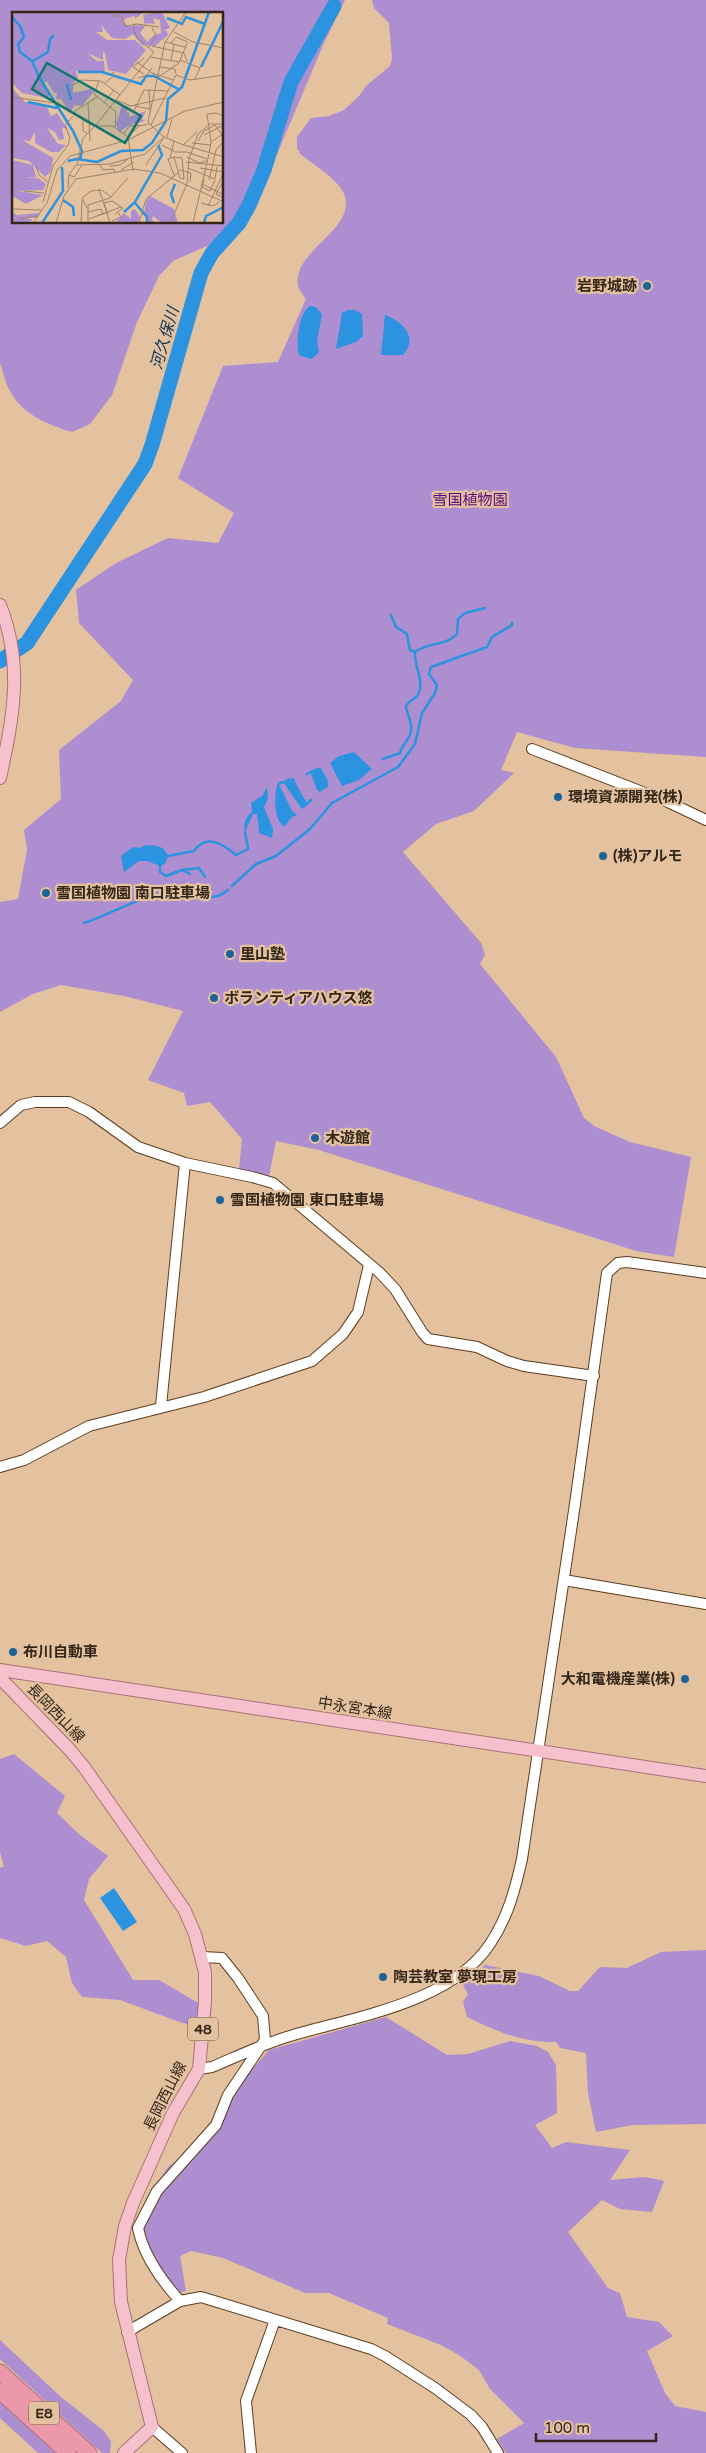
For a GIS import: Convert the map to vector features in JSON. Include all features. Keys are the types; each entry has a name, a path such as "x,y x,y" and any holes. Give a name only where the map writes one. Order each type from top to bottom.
{"highway":[{"name":"E8","path":"0,2372 89,2453"},
{"name":"E8","path":"0,2391 68,2453"}],"main road":[{"path":"0,605 12,647 16,683 14,710 0,778"},
{"name":"中永宮本線","path":"0,1670 706,1776"},
{"name":"長岡西山線","path":"0,1678 84,1767 173,1893 190,1922 202,1957 205,2002 199,2069 173,2112 136,2195 125,2226 119,2260 119,2282 127,2332 152,2427"},
{"path":"124,2453 152,2427"}],"street":[{"path":"532,749 652,796 706,820"},
{"path":"0,1123 21,1105 35,1102 69,1102 89,1112 138,1147 185,1163 252,1177 273,1184 379,1272 395,1289 428,1339 477,1347 507,1362 524,1366 594,1376"},
{"path":"161,1406 185,1163"},
{"path":"199,2069 212,2067 262,2045 419,1997 460,1973 490,1944 512,1903 522,1859 594,1376 607,1273 618,1263 627,1262 706,1273"},
{"path":"0,1467 24,1460 89,1426 161,1406 204,1397 312,1361 343,1334 358,1312 369,1265"},
{"path":"564,1580 706,1604"},
{"path":"180,2300 168,2287 145,2249 138,2228 157,2191 216,2125 228,2096 264,2040 263,2016 238,1978 222,1958 202,1957"},
{"path":"127,2332 180,2300 201,2297 371,2349 435,2388 471,2415 482,2427 498,2453"},
{"path":"251,2453 246,2400 275,2320"},
{"path":"152,2427 182,2453"}],"green space":[{"path":"0,0 345,0 324,43 272,166 242,214 232,235 173,261 159,276 137,322 112,395 90,424 72,432 45,422 28,412 14,398 6,383 0,363"},
{"name":"雪国植物園","path":"372,0 706,0 706,757 575,748 517,732 501,770 514,773 474,811 436,824 403,852 481,943 485,955 480,964 556,1057 584,1118 594,1126 630,1142 691,1157 674,1257 636,1251 319,1150 276,1141 269,1176 239,1170 242,1139 210,1102 187,1106 184,1093 148,1080 183,1011 124,996 61,985 33,994 0,1012 0,902 18,899 27,850 24,830 61,799 59,750 121,701 133,680 79,623 76,590 116,563 168,538 218,543 234,513 178,478 223,366 278,362 306,299 298,286 299,273 304,262 342,218 346,207 344,194 337,183 299,153 297,137 311,118 329,116 344,110 359,96 366,86 390,66 392,59 389,23 374,8"},
{"path":"14,1754 65,1796 57,1813 80,1835 108,1856 89,1879 84,1900 133,1980 159,1980 200,2004 198,2026 182,2023 120,2000 82,1997 72,1983 66,1957 47,1941 26,1946 0,1938 0,1868 4,1866 0,1852 0,1759"},
{"path":"706,1950 706,2124 633,2125 596,2132 588,2093 586,2053 560,2048 556,2042 521,2038 489,2027 467,2017 463,2002 468,1994 463,1985 485,1965 539,1976 570,1991 578,1991 600,1967 627,1968 661,1952"},
{"path":"386,2017 447,2055 468,2054 510,2041 537,2046 548,2052 556,2065 557,2113 535,2125 552,2148 566,2142 630,2150 610,2180 645,2177 664,2181 652,2212 620,2209 602,2200 568,2232 608,2288 620,2293 627,2317 659,2322 673,2336 647,2351 665,2393 675,2406 706,2412 706,2453 506,2453 497,2439 524,2423 490,2389 479,2370 459,2355 441,2345 387,2324 388,2318 329,2293 305,2293 223,2258 191,2251 180,2256 186,2291 174,2293 148,2244 143,2226 145,2201 168,2167 192,2150 225,2108 235,2089 269,2050"},
{"path":"0,2340 61,2397 104,2431 111,2441 110,2453 102,2453 0,2359"},
{"path":"0,2401 56,2453 38,2453 0,2418"}],"water":[{"path":"310,306 316,307 322,314 317,341 319,352 312,359 301,356 298,353 298,335 301,321"},
{"path":"348,310 355,310 362,314 363,336 356,342 336,349 342,313"},
{"path":"385,315 397,321 409,336 408,348 403,355 381,355"},
{"path":"354,752 372,769 359,780 342,786 330,763 339,756"},
{"path":"321,768 328,781 328,787 320,792 317,790 310,771"},
{"path":"294,778 308,805 302,809 283,782"},
{"path":"278,782 292,811 297,815 292,817 284,827 280,823 276,812 275,799"},
{"path":"267,787 268,799 264,807 273,829 272,838 259,833 257,814 253,814 245,832 244,829 244,823 252,812 251,803 262,796"},
{"path":"145,845 159,847 164,850 168,856 165,864 160,866 147,861 139,861 124,872 121,856 133,847 140,848"},
{"path":"114,1888 137,1922 123,1931 100,1898"}],"waterway":[{"name":"河久保川","path":"334,6 336,0"},
{"name":"河久保川","path":"0,661 27,643 145,464 201,273 212,253 239,223 249,205 264,170 291,82 334,6"},
{"path":"383,759 400,753 410,735 411,724 406,706 416,698 420,690 415,652 453,638 457,634 458,619 465,613 485,608"},
{"path":"391,615 396,627 407,634 410,650 415,652"},
{"path":"232,886 256,864 276,856 310,829 332,803 398,767 415,744 422,713 435,693 437,685 429,674 431,667 487,647 492,637 512,625 512,623"},
{"path":"307,774 311,772"},
{"path":"308,803 311,800"},
{"path":"168,856 194,851 199,846 209,842 220,844 236,855 248,849 245,832"},
{"path":"160,866 160,872 166,876 182,870 190,874"},
{"path":"182,870 199,868 205,877"},
{"path":"84,923 136,901 158,894 177,892 214,897 228,890"}],"place":[{"name":"岩野城跡","path":"647,286"},
{"name":"環境資源開発(株)","path":"558,797"},
{"name":"(株)アルモ","path":"603,856"},
{"name":"雪国植物園 南口駐車場","path":"46,893"},
{"name":"里山塾","path":"230,954"},
{"name":"ボランティアハウス悠","path":"214,998"},
{"name":"木遊館","path":"315,1138"},
{"name":"雪国植物園 東口駐車場","path":"220,1200"},
{"name":"布川自動車","path":"13,1652"},
{"name":"大和電機産業(株)","path":"685,1679"},
{"name":"陶芸教室 夢現工房","path":"383,1977"}]}
